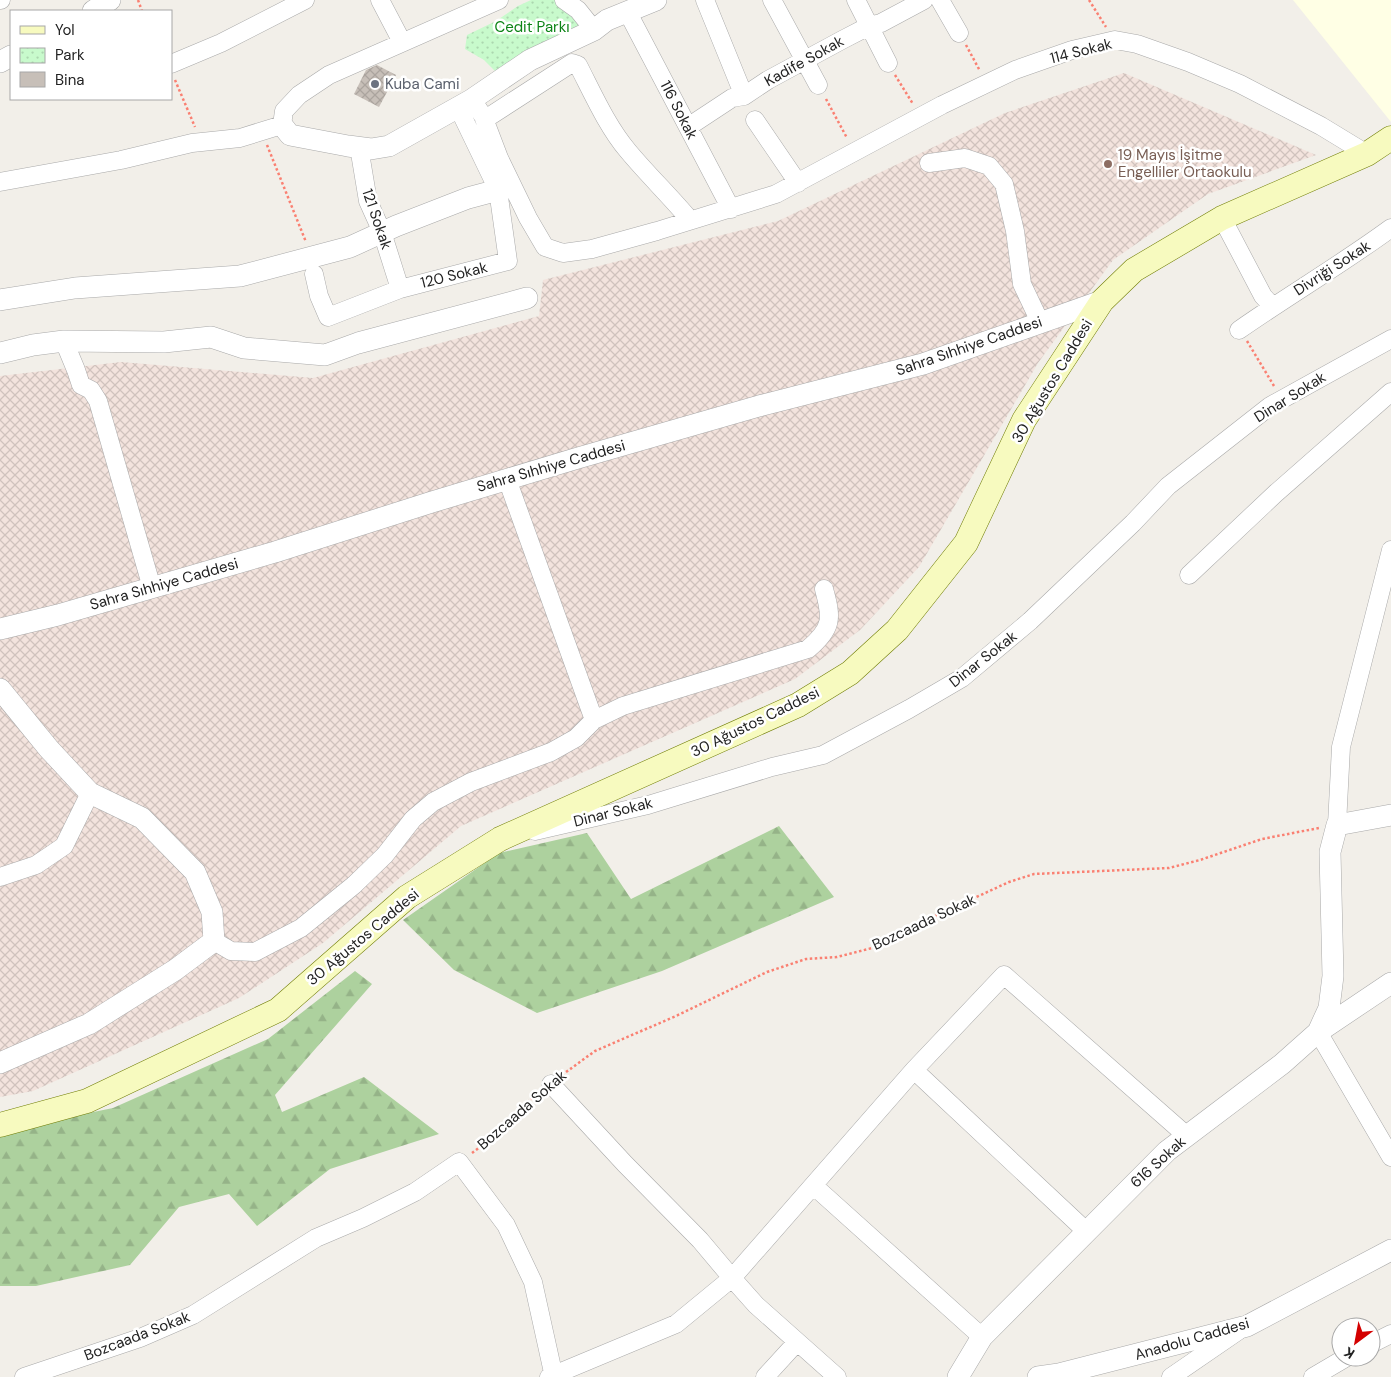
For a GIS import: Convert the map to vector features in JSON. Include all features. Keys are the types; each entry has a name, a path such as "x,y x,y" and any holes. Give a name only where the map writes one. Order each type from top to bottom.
{"main road":[{"name":"30 Ağustos Caddesi","path":"0,1125 87,1102 278,1010 407,897 500,838 798,704 850,673 897,630 966,543 1024,420 1102,301 1134,270 1222,218 1367,154 1391,138"}],"street":[{"path":"95,10 110,0"},
{"path":"173,72 221,42 306,0"},
{"path":"380,0 402,42"},
{"path":"499,0 329,75 299,95 284,111 282,125 290,134 371,149 389,146 471,107 530,60 594,30 607,20 656,0"},
{"path":"564,0 578,10 594,30"},
{"path":"705,0 744,96"},
{"path":"772,0 818,85"},
{"path":"856,0 888,63"},
{"name":"Kadife Sokak","path":"688,127 732,98 744,96 768,80 869,26 881,23 924,0"},
{"path":"940,0 959,33"},
{"name":"116 Sokak","path":"626,11 731,209"},
{"name":"114 Sokak","path":"471,107 545,247 563,253 592,249 776,194 920,116 1015,70 1072,50 1115,40 1146,47 1240,84 1321,126 1367,154"},
{"path":"471,107 490,116 572,63 578,65 602,111 627,151 690,220"},
{"path":"0,300 75,288 240,276 350,247 382,232 468,198 498,190 471,107"},
{"path":"755,120 798,183"},
{"path":"0,182 121,160 178,145 240,138 282,125"},
{"name":"121 Sokak","path":"359,147 368,201 382,232 400,289"},
{"path":"929,163 965,158 988,166 1004,184 1015,231 1022,284 1040,322"},
{"name":"120 Sokak","path":"314,274 319,296 328,317 400,289 508,261 498,190"},
{"path":"1222,218 1263,296 1272,306"},
{"name":"Divriği Sokak","path":"1239,330 1272,306 1359,251 1391,228"},
{"path":"0,353 64,340 164,342 211,337 244,348 325,355 358,343 527,298"},
{"name":"Sahra Sıhhiye Caddesi","path":"0,629 58,615 152,588 507,479 759,406 923,364 1102,301"},
{"name":"Dinar Sokak","path":"500,838 648,805 772,766 823,755 909,709 962,678 1030,621 1133,523 1168,486 1270,406 1391,339"},
{"path":"64,340 81,385 91,390 98,401 152,588"},
{"path":"1189,575 1276,493 1391,392"},
{"path":"507,479 594,720"},
{"path":"1391,550 1341,747 1337,825 1330,852 1333,976 1329,1008 1318,1032 1391,1157"},
{"path":"214,941 231,951 255,952 301,928 354,885 385,855 414,818 433,802 471,782 552,752 576,738 594,720 623,706 808,649 823,637 829,620 830,610 824,589"},
{"path":"0,688 49,749 90,793 142,818 195,872 212,912 214,941"},
{"path":"0,877 36,866 64,846 90,793"},
{"path":"1337,825 1391,814"},
{"path":"0,1064 89,1024 175,970 214,941"},
{"path":"458,1162 506,1225 533,1282 552,1376 676,1324 732,1278 914,1070 1004,975 1187,1136"},
{"name":"616 Sokak","path":"958,1377 982,1337 1166,1151 1282,1064 1318,1032 1391,983"},
{"path":"914,1070 1086,1231"},
{"path":"551,1084 625,1164 700,1240 756,1305 837,1377"},
{"name":"Bozcaada Sokak","path":"24,1377 140,1338 193,1315 316,1238 363,1218 415,1192 458,1162"},
{"path":"814,1186 982,1337"},
{"name":"Anadolu Caddesi","path":"1038,1377 1059,1374 1247,1326 1391,1250"},
{"path":"1172,1377 1247,1326"},
{"path":"765,1377 797,1342"},
{"path":"1313,1377 1331,1366"}],"path":[{"path":"1095,0 1090,2 1115,40"},
{"path":"959,33 987,84"},
{"path":"888,63 920,116"},
{"path":"173,72 201,142"},
{"path":"818,85 854,153"},
{"path":"261,132 305,238"},
{"path":"1239,330 1282,399"},
{"name":"Bozcaada Sokak","path":"458,1162 492,1138 526,1103 595,1051 676,1016 767,972 806,959 837,957 876,947 913,926 1009,882 1034,874 1169,868 1200,860 1262,839 1337,825"}],"shaded area":[{"path":"1293,0 1391,0 1391,122"},
{"path":"1124,73 1316,155 1208,194 1113,260 1038,363 919,567 860,630 795,679 461,826 323,943 239,998 33,1091 0,1097 0,376 121,362 313,378 539,316 543,280 778,221 1005,113"}],"green space":[{"name":"Cedit Parkı","path":"531,0 558,0 586,26 498,74 484,60 465,49 467,35 496,21 518,6"},
{"path":"779,826 834,897 662,971 537,1013 454,970 403,920 499,853 587,833 631,899"},
{"path":"355,971 372,984 275,1095 282,1112 364,1077 439,1134 330,1169 257,1226 229,1194 179,1207 130,1265 36,1286 0,1286 0,1131 113,1108 268,1039"}],"building":[{"name":"Kuba Cami","path":"377,65 396,75 379,107 354,94 366,70"}],"place":[{"name":"Kuba Cami","path":"375,84"},
{"name":"19 Mayıs İşitme Engelliler Ortaokulu","path":"1108,164"}]}
